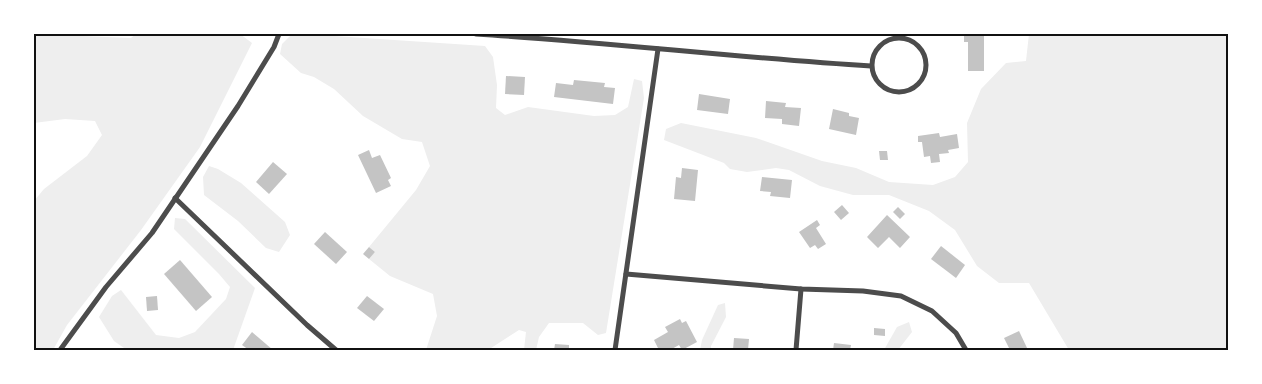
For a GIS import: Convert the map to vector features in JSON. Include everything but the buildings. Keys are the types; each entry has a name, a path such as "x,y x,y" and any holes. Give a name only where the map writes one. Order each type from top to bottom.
{"street":[{"path":"60,350 106,287 152,233 238,106 274,47 279,34"},
{"path":"476,34 550,36 658,49 786,61 871,66"},
{"path":"902,38 919,46 924,54 926,64 922,80 916,87 900,93 884,88 873,75 871,66 877,49 884,42 902,38"},
{"path":"615,350 658,49"},
{"path":"175,198 307,325 336,350"},
{"path":"626,274 863,291 902,296 932,311 956,333 966,350"},
{"path":"796,350 801,288"}],"shaded area":[{"path":"34,34 131,38 136,34 240,34 252,43 200,147 141,230 67,325 53,350 34,350 34,201 44,189 87,156 102,135 95,121 65,119 34,123"},
{"path":"304,34 485,46 493,57 497,85 496,108 505,115 528,107 594,116 615,115 628,107 634,79 642,81 644,98 606,333 598,335 583,323 549,323 539,337 536,350 524,350 526,332 519,330 488,350 426,350 437,316 433,294 390,276 369,259 375,252 369,247 416,190 430,166 422,142 402,139 363,116 334,89 314,77 301,73 280,54 282,44 291,35"},
{"path":"1029,34 1228,34 1228,350 1069,350 1029,283 999,283 977,266 955,230 929,211 889,195 853,195 820,186 789,170 776,168 747,172 730,169 724,163 664,140 666,129 681,123 756,138 822,161 856,168 889,182 933,185 955,177 968,162 967,123 981,89 1006,63 1026,61"},
{"path":"209,166 218,169 241,183 285,222 290,235 279,252 266,248 238,221 204,195 203,177"},
{"path":"175,218 185,219 255,288 233,350 127,350 114,341 99,317 112,296 121,290 156,335 179,338 195,332 226,299 230,287 174,229"},
{"path":"725,303 726,317 711,346 711,350 700,350 702,340 718,305"},
{"path":"909,322 912,332 898,350 884,350 897,327"}]}
